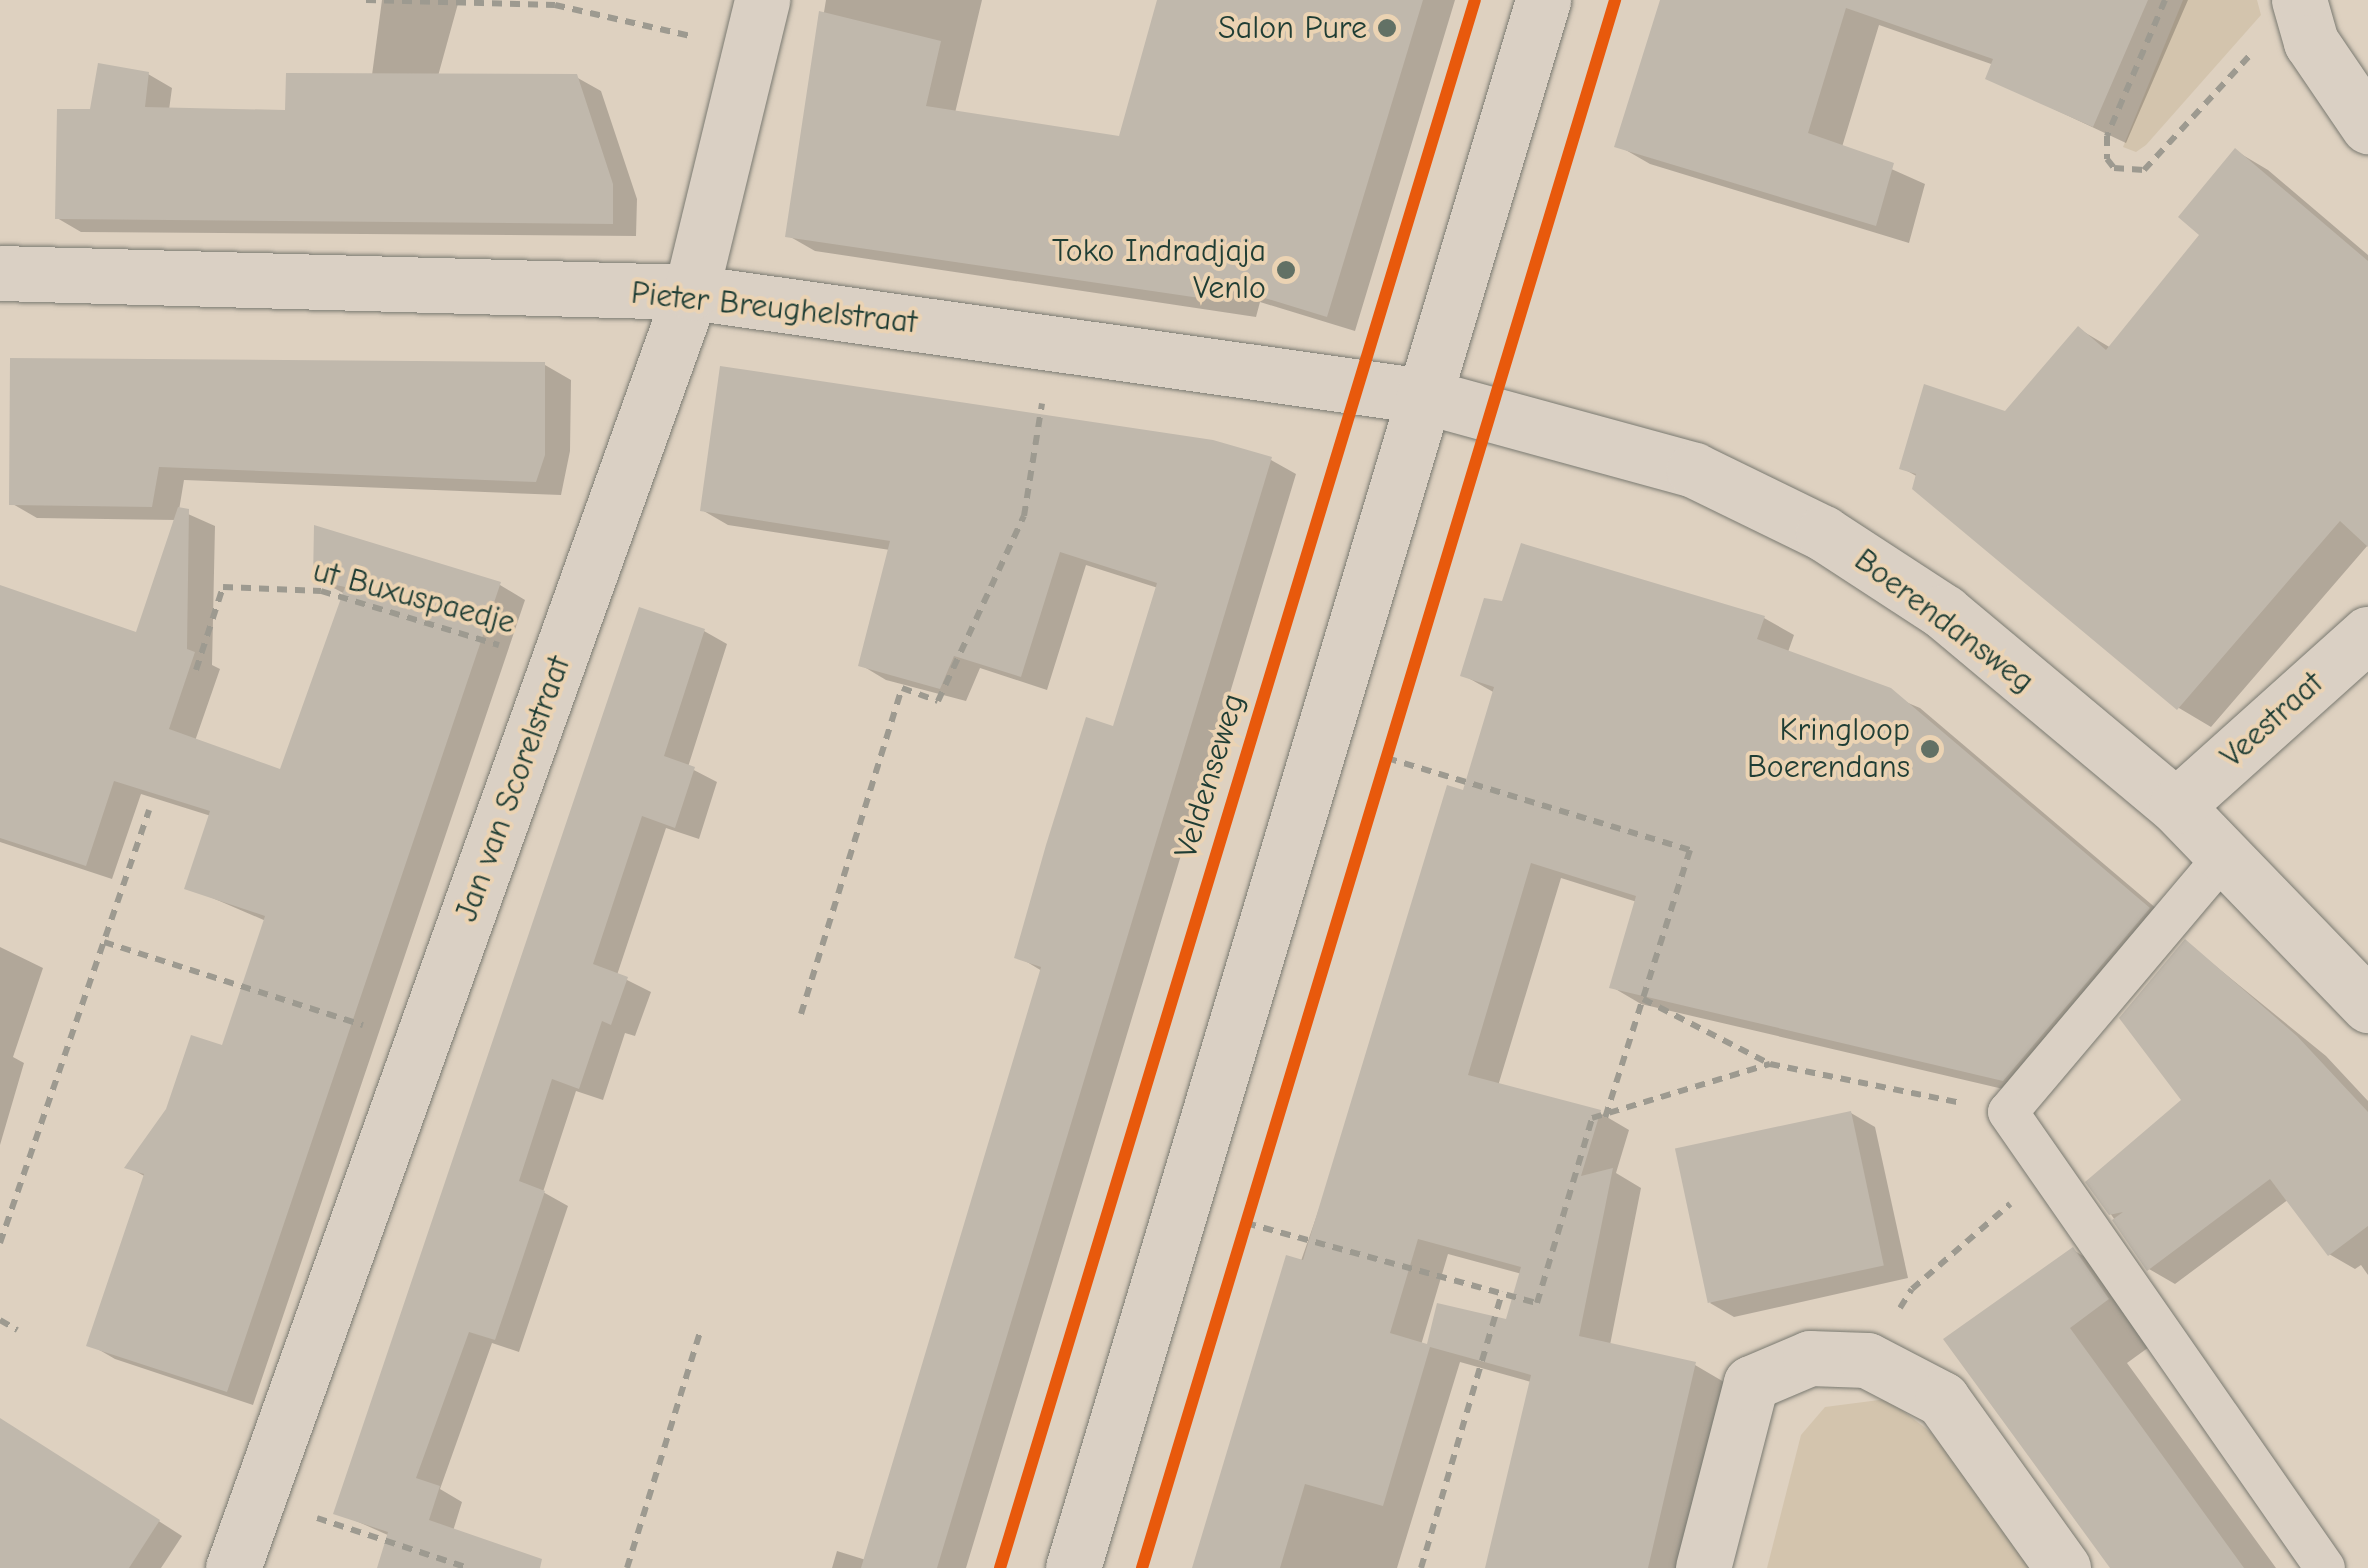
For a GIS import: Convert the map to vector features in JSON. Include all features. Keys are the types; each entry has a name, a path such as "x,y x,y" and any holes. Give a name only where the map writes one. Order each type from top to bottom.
{"street":[{"path":"1073,1568 1543,0"},
{"path":"2299,0 2311,42 2368,126"},
{"name":"Jan van Scorelstraat","path":"233,1568 691,292 756,25"},
{"name":"Pieter Breughelstraat","path":"0,272 691,292 1424,396"},
{"name":"Boerendansweg","path":"1424,396 1694,470 1823,533 1944,612 2176,806 2227,853 2368,1005"},
{"name":"Veestraat","path":"2176,806 2368,634"},
{"path":"1702,1568 1752,1383 1810,1358 1868,1360 1942,1399 2063,1568"}],"lane":[{"path":"2227,853 2008,1112 2325,1568"}],"path":[{"path":"366,0 556,5 756,25"},
{"path":"2166,0 2107,136 2107,159 2114,168 2144,170 2262,42"},
{"path":"801,1014 902,688 938,701 1024,516 1052,343"},
{"path":"1381,776 1392,739"},
{"path":"1387,758 1690,850 1604,1120"},
{"path":"0,1242 149,810"},
{"path":"103,942 421,1044"},
{"path":"1643,998 1770,1064 2008,1112"},
{"path":"1246,1223 1536,1302 1592,1118 1604,1120 1770,1064"},
{"path":"1868,1360 1912,1289 2048,1170"},
{"path":"1240,1241 1252,1204"},
{"path":"1420,1568 1502,1292"},
{"path":"0,1320 17,1330"},
{"path":"627,1568 700,1332"},
{"path":"258,1498 468,1568"}],"shaded area":[{"path":"2183,0 2257,0 2261,15 2136,152 2123,147"},
{"path":"1887,1399 1932,1433 2036,1568 1767,1568 1801,1435 1825,1407"}],"building":[{"path":"1157,0 1423,0 1327,317 1232,288 1227,302 785,237 819,11 941,41 926,106 1119,136"},
{"path":"1660,0 2148,0 2093,127 1985,79 1993,59 1846,8 1808,133 1894,163 1876,226 1614,147"},
{"path":"98,63 149,72 145,107 285,110 286,73 577,74 613,184 613,224 55,219 57,109 90,109"},
{"path":"2235,148 2368,261 2368,547 2340,521 2177,710 1912,489 1916,474 1899,469 1924,384 2005,411 2078,326 2106,350 2199,235 2178,217"},
{"path":"10,358 545,362 545,455 536,482 159,467 152,507 9,505"},
{"path":"720,366 1213,440 1272,457 937,1568 861,1568 1041,967 1014,958 1046,845 1086,717 1113,726 1157,583 1060,552 1021,677 954,656 940,689 858,666 890,541 700,511"},
{"path":"178,507 189,509 187,649 195,652 169,729 280,769 345,587 313,580 314,525 501,582 227,1392 86,1346 144,1174 124,1168 166,1109 191,1035 222,1045 265,916 184,889 210,811 114,781 86,866 0,838 0,585 136,632"},
{"path":"1521,543 1765,616 1757,639 1891,688 2150,908 2003,1081 1609,988 1636,896 1531,863 1468,1075 1601,1110 1581,1176 1613,1168 1579,1336 1696,1362 1648,1568 1485,1568 1531,1375 1430,1347 1383,1506 1305,1484 1280,1568 1192,1568 1286,1255 1303,1260 1447,785 1463,790 1494,687 1460,676 1484,598 1502,601","holes":["1418,1239 1521,1267 1506,1319 1437,1303 1427,1344 1390,1333"]},
{"path":"639,607 705,629 664,756 695,767 675,828 642,816 593,964 628,977 611,1025 602,1021 579,1089 552,1079 519,1181 545,1191 495,1340 469,1332 416,1478 440,1486 429,1520 542,1559 540,1568 377,1568 388,1532 333,1514"},
{"path":"2185,939 2297,1036 2368,1112 2368,1226 2328,1256 2270,1179 2147,1271 2112,1220 2123,1212 2109,1215 2085,1182 2181,1100 2119,1018"},
{"path":"1851,1111 1884,1266 1708,1303 1675,1148"},
{"path":"2073,1247 2109,1299 2070,1328 2244,1568 2110,1568 1943,1339"},
{"path":"0,1418 160,1520 129,1568 0,1568"}],"cycle path":[{"name":"Veldenseweg","path":"1000,1568 1475,0"},
{"path":"1142,1568 1615,0"}],"place":[{"name":"Salon Pure","path":"1387,28"},
{"name":"Toko Indradjaja Venlo","path":"1286,270"},
{"name":"Kringloop Boerendans","path":"1930,749"}]}
